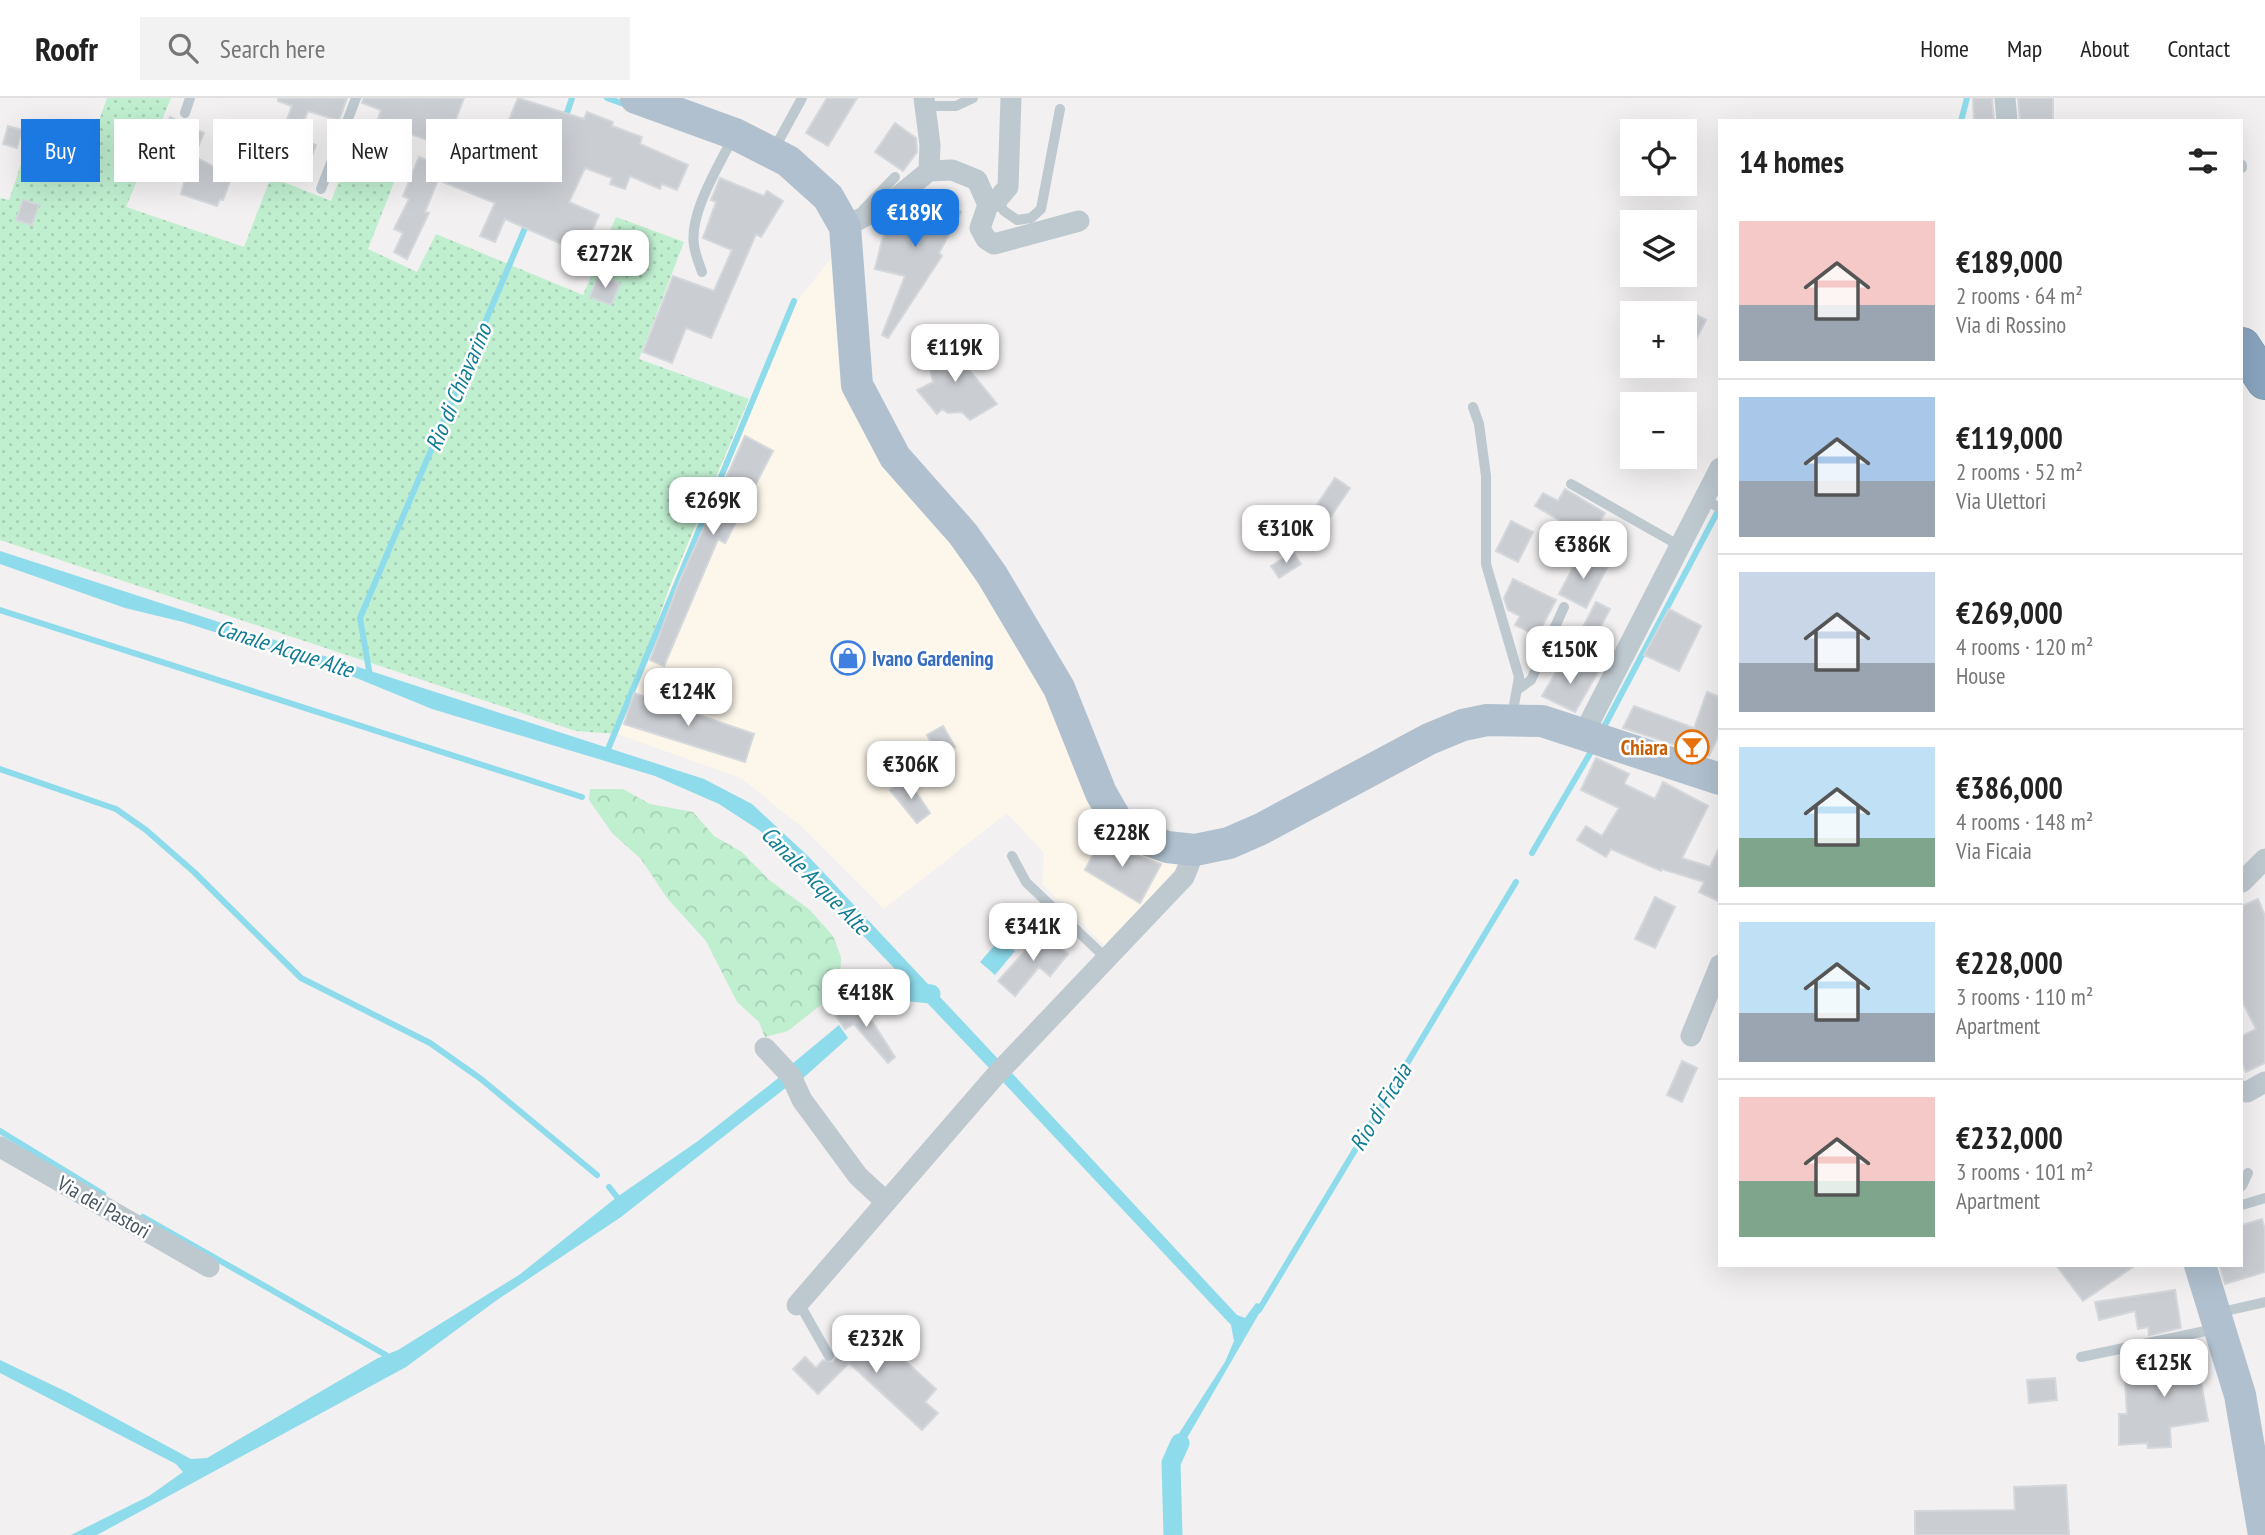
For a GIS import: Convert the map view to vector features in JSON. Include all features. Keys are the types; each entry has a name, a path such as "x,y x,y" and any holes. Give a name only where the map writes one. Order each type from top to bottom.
{"highway":[{"path":"2243,348 2265,381"}],"main road":[{"path":"636,98 734,134 788,161 828,197 845,227 857,385 895,457 955,524 992,575 1059,688 1101,793 1117,821 1134,835 1167,847 1195,850 1229,843 1261,829 1429,739 1514,704 1542,721 1718,778"},
{"path":"2201,1267 2258,1449 2264,1535"}],"street":[{"path":"1011,98 1008,187 993,202 980,228 986,239 994,244 1079,221"},
{"path":"2005,98 2007,119"},
{"path":"924,102 930,145 929,170"},
{"path":"845,227 858,223 890,203 929,170 952,170 977,180 993,202"},
{"path":"1584,733 1680,546 1712,503 1718,477"},
{"path":"798,1304 1001,1070 1184,877 1195,850"},
{"path":"2243,881 2265,859"},
{"path":"1691,1036 1718,970"},
{"path":"765,1048 791,1076 802,1100 858,1176 886,1202"},
{"path":"2243,1091 2248,1092 2265,1082"},
{"name":"Via dei Pastori","path":"0,1147 209,1267"}],"lane":[{"path":"185,113 190,98"},
{"path":"321,189 356,98"},
{"path":"772,153 802,98"},
{"path":"924,102 956,106 974,98"},
{"path":"993,202 1017,220 1031,218 1041,209 1060,109"},
{"path":"702,272 693,243 698,219 703,198 734,134"},
{"path":"845,227 895,177"},
{"path":"1473,407 1479,424 1486,477 1486,564 1519,677 1514,704"},
{"path":"1571,484 1680,546"},
{"path":"1514,704 1531,680 1564,607"},
{"path":"1012,856 1026,882 1106,958"},
{"path":"2243,1184 2248,1173"},
{"path":"2243,1205 2265,1198"},
{"path":"2081,1357 2216,1321 2265,1303"},
{"path":"798,1304 829,1356"}],"shaded area":[{"path":"838,249 850,396 958,542 1060,722 1165,861 1179,866 1105,946 1042,884 1044,853 1007,813 884,909 803,828 741,778 617,734 670,586 749,399 775,351 792,308"}],"green space":[{"path":"107,98 171,98 162,119 114,119 114,182 136,182 126,207 244,247 269,182 284,182 331,201 339,182 394,182 368,249 417,272 436,234 583,295 616,217 684,242 639,359 749,399 670,586 617,734 576,731 0,540 0,198 9,200 21,164 21,182 100,182 100,119"},
{"path":"590,789 623,789 650,804 693,812 714,836 742,852 768,879 810,910 833,936 841,957 840,979 822,1004 788,1031 765,1037 759,1022 737,1002 706,941 667,898 641,859 612,833 589,800"}],"water":[{"path":"0,551 704,779 752,804 809,857 1000,1061 991,1070 797,866 759,830 719,804 655,776 432,709 349,675 183,622 125,608 0,564"},
{"path":"1000,939 1015,951 995,975 980,962"},
{"path":"839,1025 848,1038 801,1080 792,1064"},
{"path":"1011,1072 1237,1315 1245,1318 1256,1303 1264,1305 1165,1476 1168,1456 1176,1438 1225,1362 1234,1341 1231,1325 1002,1081"},
{"path":"781,1076 788,1086 621,1217 497,1300 406,1367 97,1535 71,1535 149,1496 183,1472 176,1464 0,1373 0,1360 69,1393 191,1459 207,1458 378,1358 398,1350 519,1275 617,1197 698,1141"},
{"path":"1179,1489 1181,1535 1167,1535 1168,1503"}],"building":[{"path":"278,98 347,98 340,119 308,111 305,119 287,119 292,106 278,101"},
{"path":"364,98 464,98 456,119 426,119 426,140 412,135 412,119 378,119 381,110 362,103"},
{"path":"518,98 584,119 587,112 613,122 612,126 642,137 640,144 688,165 677,190 662,184 660,189 630,176 625,189 610,184 612,178 585,168 569,202 599,215 582,253 505,219 495,242 480,236 495,203 443,182 562,182 562,119 509,119"},
{"path":"827,98 857,98 828,146 806,133"},
{"path":"1973,98 1992,98 1994,119 1974,119"},
{"path":"2018,98 2053,98 2053,119 2020,119"},
{"path":"895,123 916,138 917,152 903,171 875,152"},
{"path":"8,126 21,130 17,148 3,144"},
{"path":"199,131 204,133 199,145"},
{"path":"419,157 426,160 426,182 437,182 425,212 429,213 407,259 394,252 403,233 394,229 409,199 403,196 409,182 412,182 412,174"},
{"path":"199,159 213,166 213,182 230,182 223,200 220,199 217,206 181,194 184,182 199,182"},
{"path":"720,178 764,196 767,191 783,201 761,237 756,234 711,338 686,328 672,363 643,352 673,276 714,291 732,250 703,238 716,202 711,200"},
{"path":"925,192 961,212 939,253 942,256 888,338 882,335 905,276 875,269 882,240 899,213 914,201 918,203"},
{"path":"23,200 39,205 32,225 16,220"},
{"path":"598,275 620,284 611,305 590,297"},
{"path":"1697,315 1706,320 1697,338"},
{"path":"970,346 970,371 997,404 970,420 962,412 948,413 942,409 937,414 917,390 933,382 926,351"},
{"path":"745,436 773,451 725,543 718,539 664,666 650,660 680,580"},
{"path":"1335,478 1350,488 1321,531 1306,521"},
{"path":"1565,489 1605,513 1590,538 1535,506 1543,493 1558,501"},
{"path":"1511,521 1533,532 1518,562 1496,551"},
{"path":"1293,552 1301,564 1279,578 1271,566"},
{"path":"1580,554 1607,568 1586,608 1559,594"},
{"path":"1513,579 1556,600 1537,636 1515,625 1520,616 1508,610 1504,598"},
{"path":"1596,602 1610,609 1597,634 1583,627"},
{"path":"1669,609 1701,626 1679,671 1644,655"},
{"path":"1585,662 1599,670 1575,712 1542,696 1560,665 1578,675"},
{"path":"1707,692 1718,696 1718,737 1709,756 1623,728 1634,706 1694,728"},
{"path":"634,693 754,734 745,762 624,724"},
{"path":"943,726 955,747 939,756 927,735"},
{"path":"1596,758 1629,774 1624,784 1655,799 1663,782 1708,806 1682,858 1710,867 1718,850 1718,901 1699,892 1704,882 1662,869 1661,871 1611,849 1606,857 1577,840 1586,826 1602,836 1619,808 1581,790"},
{"path":"907,779 930,813 917,823 890,790"},
{"path":"1104,834 1127,852 1161,864 1140,903 1085,870"},
{"path":"1655,897 1675,907 1655,948 1635,939"},
{"path":"2258,899 2265,916 2265,1063 2246,1072 2243,1065 2243,1036 2256,1029 2243,1003 2243,906"},
{"path":"1042,932 1068,954 1050,976 1039,967 1015,996 998,981"},
{"path":"859,1001 895,1057 888,1063 854,1024 845,1029 836,1016"},
{"path":"1682,1061 1697,1068 1682,1102 1667,1095"},
{"path":"2262,1219 2265,1230 2265,1272 2225,1284 2220,1267 2243,1267 2243,1225"},
{"path":"2058,1267 2133,1267 2083,1301"},
{"path":"2175,1290 2181,1328 2149,1335 2148,1327 2138,1329 2135,1311 2099,1320 2095,1302"},
{"path":"851,1330 864,1342 874,1332 936,1389 925,1402 938,1413 922,1430 849,1363 818,1394 793,1369 805,1357 816,1368 823,1360 833,1362 837,1357 834,1348"},
{"path":"2184,1344 2185,1348 2195,1347 2208,1421 2170,1427 2171,1447 2148,1448 2147,1443 2119,1445 2119,1414 2127,1414 2125,1381 2153,1379 2150,1351"},
{"path":"2055,1378 2057,1400 2029,1403 2027,1380"},
{"path":"2066,1485 2069,1535 1915,1535 1915,1511 2015,1510 2014,1487"}],"waterway":[{"name":"Rio di Chiavarino","path":"565,119 572,98"},
{"name":"Rio di Chiavarino","path":"607,98 629,106"},
{"name":"Rio di Ficaia","path":"1962,119 1967,98"},
{"name":"Rio di Chiavarino","path":"370,676 360,618 528,221"},
{"path":"606,754 794,301"},
{"name":"Rio di Ficaia","path":"1605,725 1718,511"},
{"path":"0,610 582,797"},
{"name":"Rio di Ficaia","path":"1532,853 1592,750"},
{"path":"0,769 116,809 146,830 194,872 301,978 430,1043 481,1079 597,1175"},
{"name":"Rio di Ficaia","path":"1259,1310 1516,882"},
{"path":"873,1000 891,990 931,994"},
{"path":"0,1131 103,1194"},
{"path":"609,1187 617,1197"},
{"path":"143,1217 386,1355"},
{"name":"Canale Acque Alte","path":"1173,1535 1171,1463 1180,1443"}],"place":[{"name":"Ivano Gardening","path":"848,658"},
{"name":"Chiara","path":"1692,747"}]}
